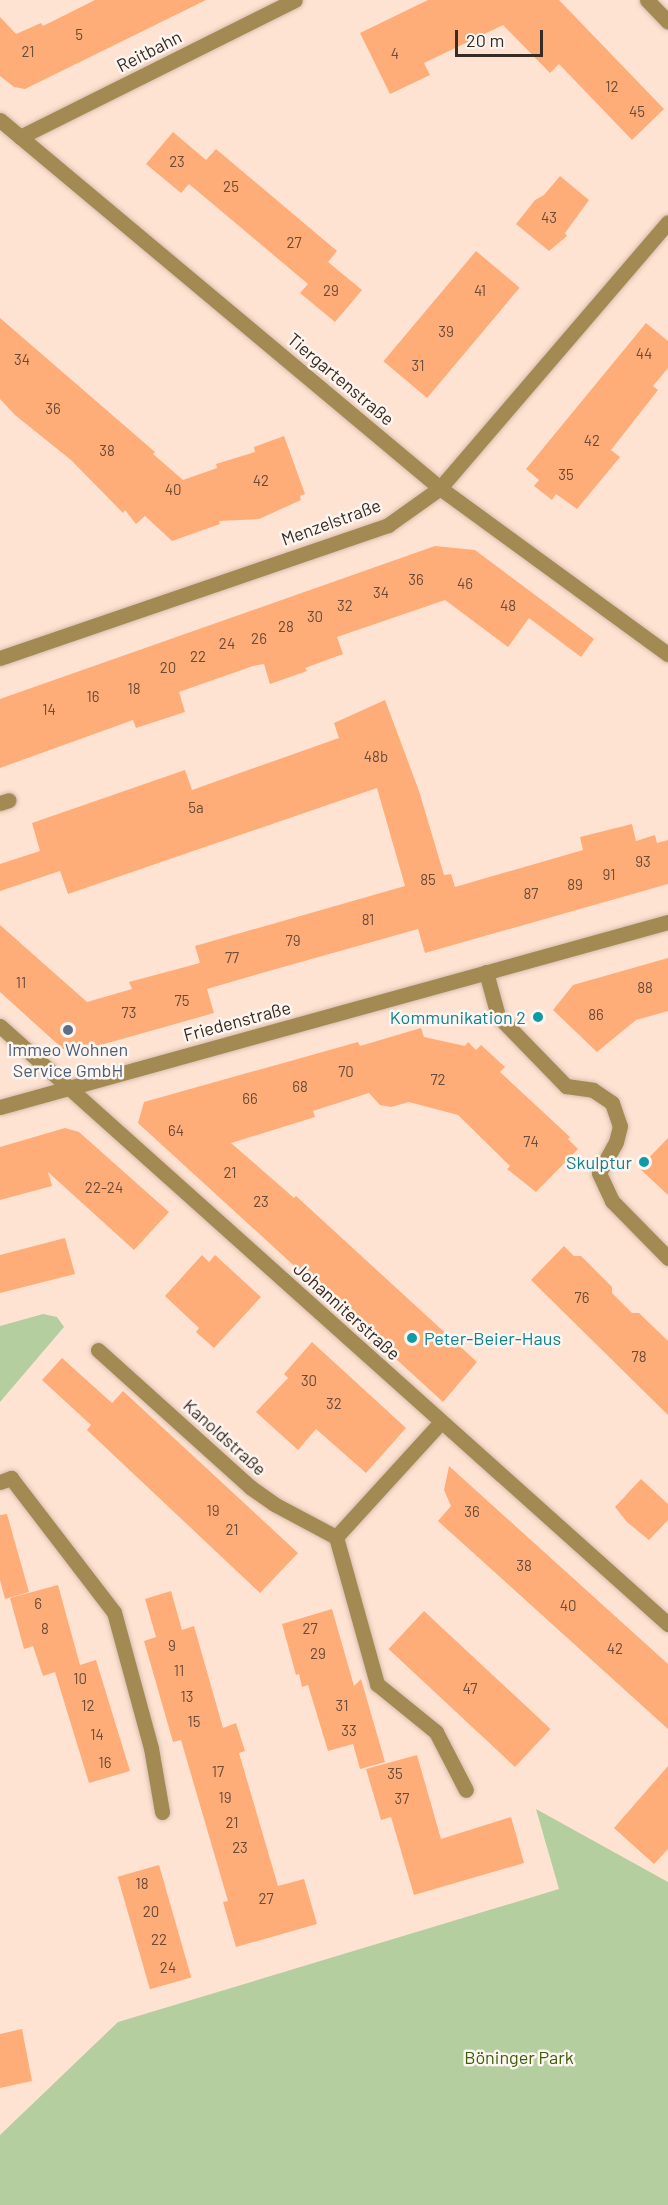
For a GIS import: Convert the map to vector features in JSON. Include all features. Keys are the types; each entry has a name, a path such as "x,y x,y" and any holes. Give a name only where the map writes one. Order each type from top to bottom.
{"street":[{"name":"Reitbahn","path":"20,137 295,0"},
{"path":"647,0 668,22"},
{"name":"Tiergartenstraße","path":"0,120 440,488 668,654"},
{"name":"Menzelstraße","path":"0,658 388,525 440,488 668,222"},
{"name":"Friedenstraße","path":"0,1107 668,922"},
{"path":"486,972 498,1016 505,1024 566,1086 593,1090 612,1102 620,1126 616,1142 599,1173 612,1201 668,1258"},
{"name":"Johanniterstraße","path":"0,1026 668,1624"},
{"name":"Kanoldstraße","path":"98,1350 250,1487 274,1504 336,1537"},
{"path":"441,1422 336,1537 377,1684 436,1732 466,1790"},
{"path":"0,1482 10,1479 114,1612 151,1748 162,1812"}],"green space":[{"path":"43,1314 57,1317 64,1327 0,1402 0,1326"},
{"name":"Böninger Park","path":"536,1809 668,1882 668,2205 0,2205 0,2135 118,2022 559,1889"}],"building":[{"path":"95,0 206,0 25,89 14,87 0,76 0,17 16,34 41,23 43,26"},
{"path":"428,0 559,0 664,109 632,140 559,64 550,73 503,25 424,63 430,75 390,94 360,33"},
{"path":"173,132 206,160 216,149 337,251 328,262 362,290 335,322 300,293 308,284 189,184 181,193 146,164"},
{"path":"560,176 589,200 565,233 567,236 549,251 516,224 535,200 544,195"},
{"path":"476,251 520,288 427,398 383,361"},
{"path":"0,318 155,452 153,454 183,480 217,468 216,464 255,452 254,447 284,436 305,494 300,496 301,500 259,519 219,521 220,524 172,541 145,516 136,524 125,510 123,513 71,460 15,415 0,399"},
{"path":"646,323 668,341 668,368 653,386 658,390 611,450 620,457 577,509 556,494 552,500 534,486 539,480 526,469"},
{"path":"435,546 475,550 594,639 581,657 529,618 508,647 445,600 337,637 343,654 305,668 307,671 270,684 264,664 253,666 179,692 185,712 136,728 133,720 0,768 0,699"},
{"path":"385,700 419,791 444,875 451,874 455,887 583,850 580,837 632,824 636,841 655,835 657,843 668,840 668,884 425,953 418,929 269,971 207,989 214,1013 76,1052 63,1049 0,992 0,925 87,1002 132,989 129,982 200,963 195,946 405,886 377,788 68,894 60,871 0,891 0,864 40,851 32,823 185,770 192,790 339,738 334,723"},
{"path":"668,958 668,1011 636,1020 597,1052 553,1010 573,985"},
{"path":"421,1028 424,1037 465,1046 468,1042 476,1050 481,1045 505,1067 500,1072 570,1137 568,1139 578,1149 536,1192 507,1169 510,1166 458,1115 409,1102 391,1107 380,1105 369,1093 313,1111 315,1117 231,1143 294,1198 296,1196 477,1362 443,1402 138,1123 144,1102 358,1042 360,1046"},
{"path":"65,1128 79,1132 169,1212 134,1250 48,1172 52,1186 0,1200 0,1147"},
{"path":"668,1138 668,1195 639,1168"},
{"path":"65,1238 75,1274 0,1293 0,1255"},
{"path":"564,1246 574,1256 581,1256 612,1287 612,1293 632,1313 639,1313 668,1341 668,1415 531,1280"},
{"path":"202,1255 209,1262 215,1255 261,1297 214,1348 196,1332 199,1328 165,1296"},
{"path":"312,1342 406,1428 366,1473 316,1429 298,1450 256,1412 288,1378 284,1374"},
{"path":"62,1358 112,1403 123,1391 298,1553 260,1593 87,1430 91,1425 42,1380"},
{"path":"449,1466 668,1664 668,1729 438,1521 451,1506 444,1490"},
{"path":"641,1479 668,1504 668,1520 649,1540 627,1522 615,1507"},
{"path":"7,1514 29,1592 5,1599 0,1580 0,1515"},
{"path":"58,1585 80,1665 96,1660 130,1771 89,1783 55,1672 43,1676 33,1646 24,1649 10,1598"},
{"path":"171,1591 182,1630 194,1626 223,1728 236,1723 245,1751 239,1753 278,1886 304,1879 317,1924 236,1947 223,1902 228,1901 181,1740 173,1742 144,1641 156,1637 145,1599"},
{"path":"332,1609 354,1686 361,1679 385,1762 360,1769 353,1744 328,1751 308,1685 302,1687 299,1674 296,1675 282,1624"},
{"path":"424,1611 551,1729 515,1767 389,1649"},
{"path":"417,1755 441,1839 511,1817 524,1863 414,1895 391,1817 381,1820 366,1769"},
{"path":"668,1766 668,1849 654,1864 614,1828"},
{"path":"159,1865 191,1977 150,1989 118,1877"},
{"path":"22,2029 32,2081 0,2088 0,2034"}],"place":[{"name":"Kommunikation 2","path":"538,1017"},
{"name":"Immeo Wohnen Service GmbH","path":"68,1030"},
{"name":"Skulptur","path":"644,1162"},
{"name":"Peter-Beier-Haus","path":"412,1338"}]}
